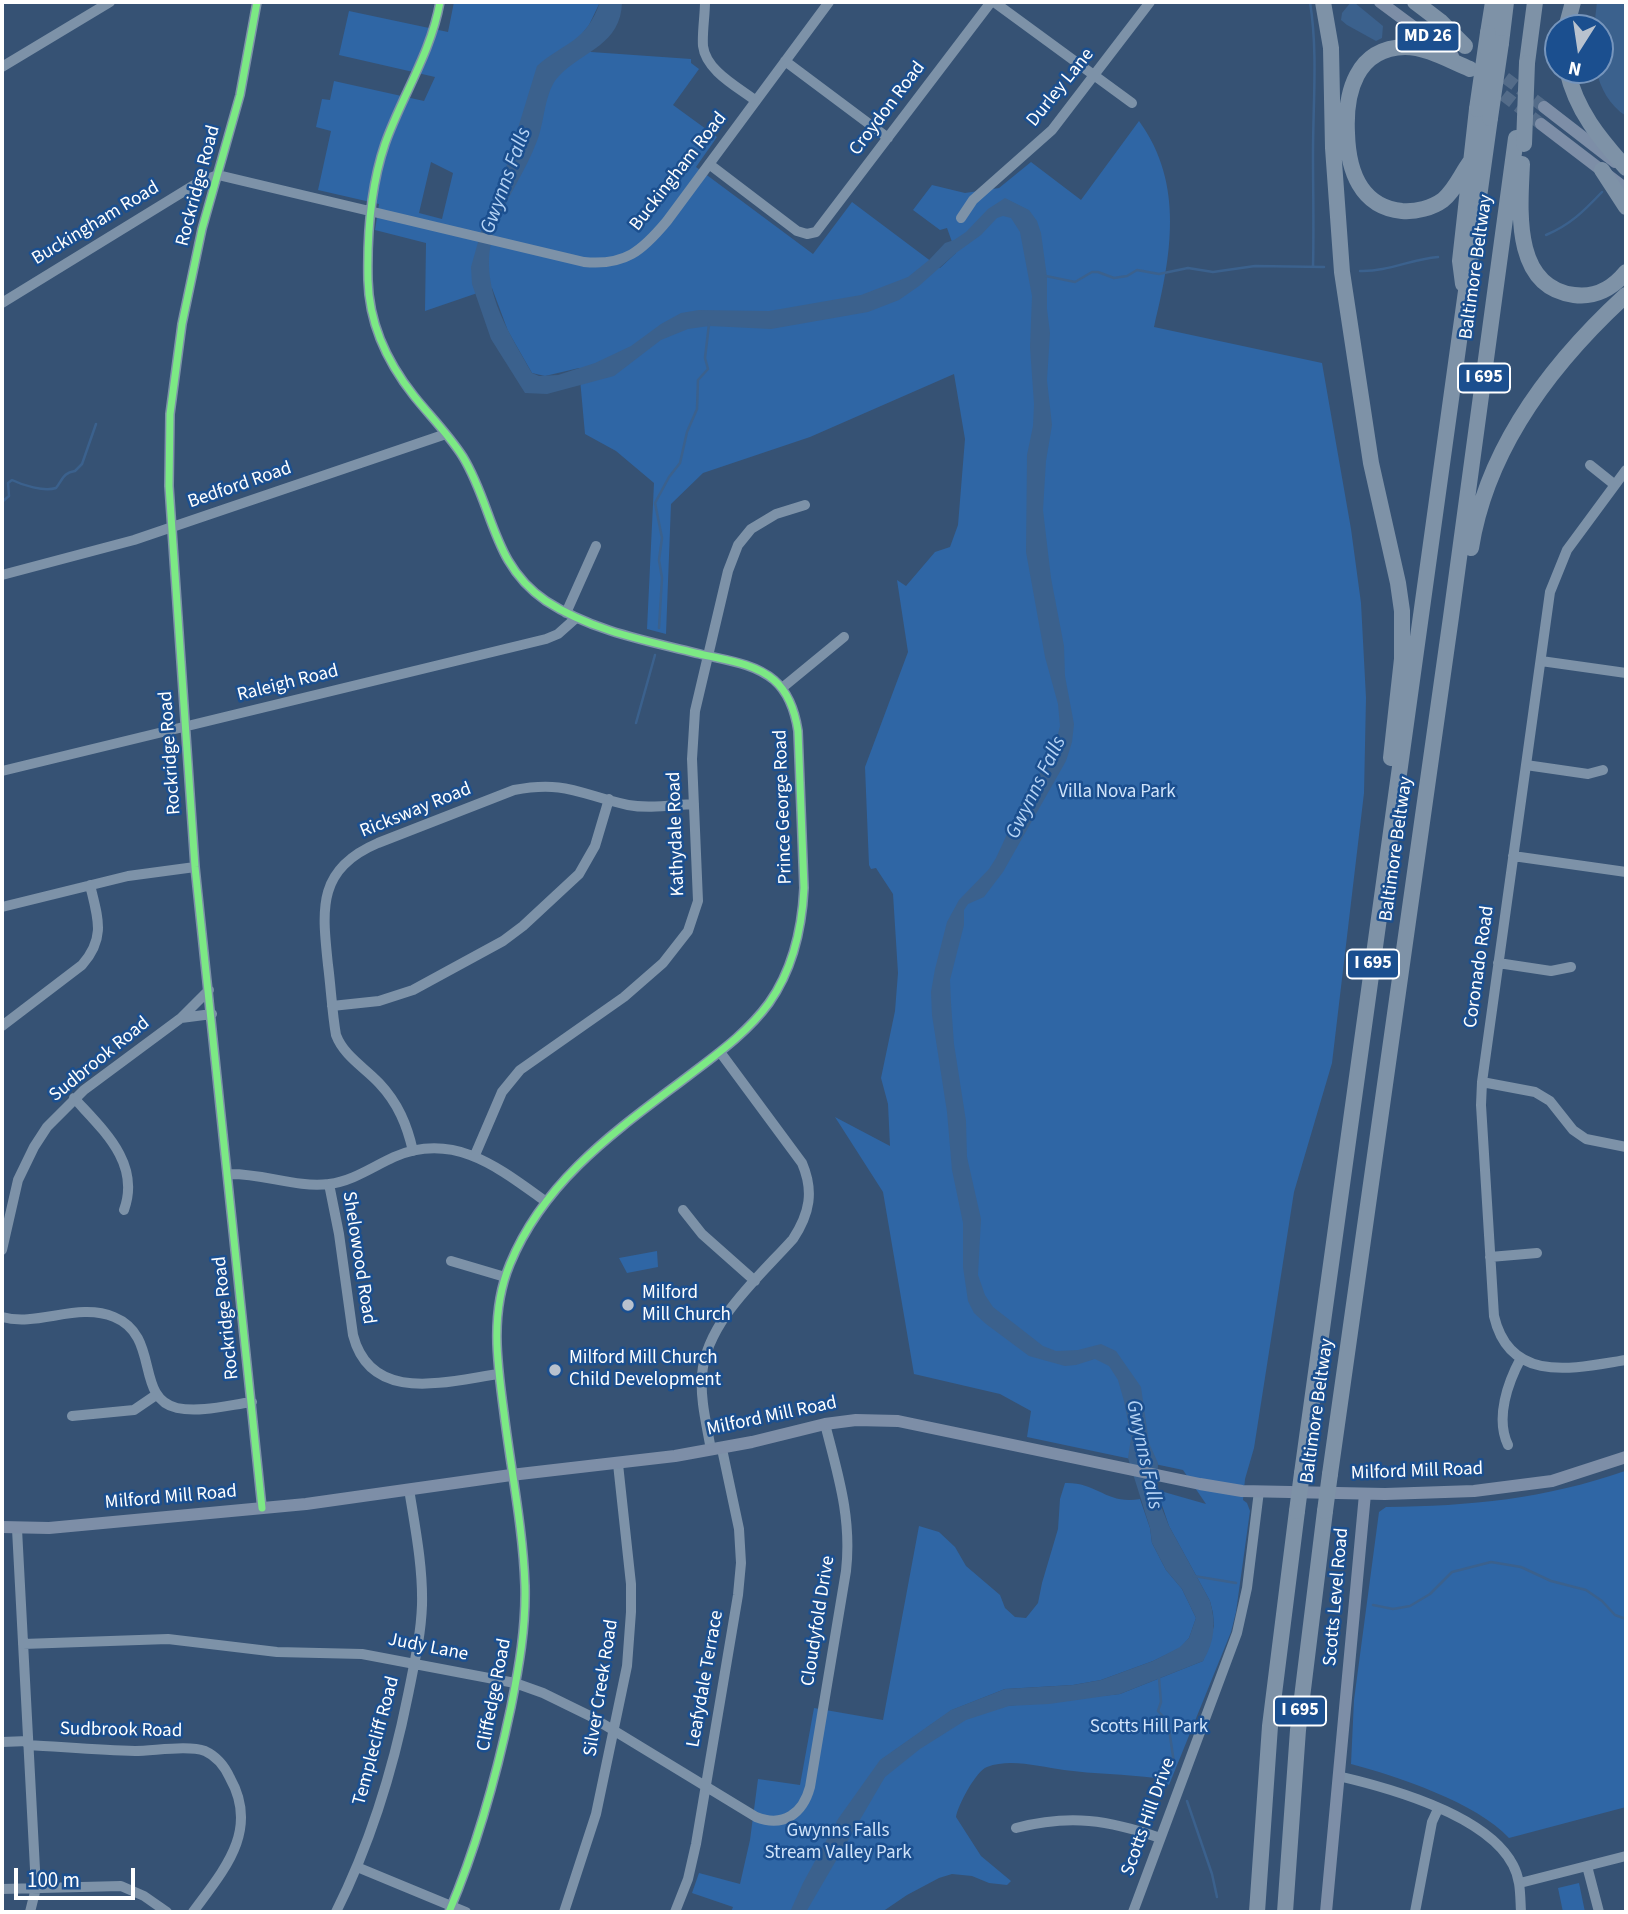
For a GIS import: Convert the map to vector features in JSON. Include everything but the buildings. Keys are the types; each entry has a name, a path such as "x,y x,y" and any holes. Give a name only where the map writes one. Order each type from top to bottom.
{"highway":[{"path":"1323,2 1331,40 1333,148 1344,285 1371,463 1402,611 1402,659 1375,949"},
{"path":"1415,2 1440,21 1472,61"},
{"path":"1493,2 1494,38"},
{"name":"Baltimore Beltway","path":"1257,1912 1270,1727 1297,1511 1466,304 1494,38 1506,2"},
{"name":"Baltimore Beltway","path":"1285,1912 1298,1730 1325,1511 1520,141 1535,2"},
{"path":"1471,161 1455,187 1432,206 1412,211 1385,207 1367,195 1352,172 1347,149 1346,118 1351,88 1358,72 1371,59 1385,51 1402,47 1422,49 1472,61"},
{"path":"1572,84 1582,111 1626,170"},
{"path":"1466,304 1460,261 1471,161 1484,114"},
{"path":"1520,141 1520,216 1527,255 1539,278 1562,293 1585,296 1610,287 1626,272"},
{"path":"1602,170 1626,206"},
{"path":"1451,617 1467,570 1482,502 1513,431 1550,376 1626,295"}],"main road":[{"name":"MD 26","path":"1380,2 1472,61"},
{"name":"MD 26","path":"1404,2 1472,61"},
{"path":"1544,107 1626,170"},
{"path":"1541,124 1626,189"},
{"name":"Milford Mill Road","path":"2,1527 63,1527 262,1508 511,1475 618,1464 717,1449 825,1424 856,1420 898,1421 1217,1488 1259,1491 1440,1494 1516,1487 1568,1477 1626,1457"},
{"name":"Scotts Level Road","path":"1326,1912 1365,1494"}],"street":[{"path":"2,67 110,2"},
{"name":"Rockridge Road","path":"257,2 240,95 192,275 174,377 169,453 170,528 195,867 262,1508"},
{"path":"440,2 418,70 386,141 378,166 371,212 368,282 378,333 398,373 464,458 505,557 529,588 571,615 632,637 757,669 782,688 844,637"},
{"path":"705,2 703,41 706,56 719,72 756,101"},
{"name":"Buckingham Road","path":"2,303 200,182 218,175 584,262 601,264 626,258 652,239 830,2"},
{"path":"992,2 1132,103"},
{"name":"Croydon Road","path":"709,164 797,230 811,235 823,225 992,2"},
{"name":"Durley Lane","path":"961,218 973,200 1052,130 1150,2"},
{"path":"785,61 888,138"},
{"name":"Bedford Road","path":"2,575 83,555 170,528 446,434"},
{"path":"1590,466 1615,485"},
{"name":"Coronado Road","path":"1521,1358 1505,1342 1496,1325 1481,1126 1482,1082 1550,593 1567,550 1626,470"},
{"name":"Kathydale Road","path":"475,1155 502,1092 520,1070 624,997 663,963 688,931 698,901 692,736 707,655 728,571 743,537 776,514 805,505"},
{"path":"571,615 596,546"},
{"name":"Raleigh Road","path":"2,771 546,639 558,634 571,615"},
{"path":"1541,661 1626,673"},
{"name":"Prince George Road","path":"511,1475 499,1374 497,1321 505,1277 520,1242 545,1201 573,1169 607,1138 743,1033 770,1001 783,979 799,935 804,888 798,731 796,717 782,688"},
{"path":"1526,765 1588,774 1603,770"},
{"name":"Ricksway Road","path":"413,1152 397,1106 379,1083 345,1052 334,1024 324,911 329,886 340,867 377,843 514,790 540,786 568,787 644,806 694,804"},
{"path":"332,1006 379,1000 413,990 513,934 579,874 595,846 609,799"},
{"path":"1513,856 1626,872"},
{"path":"2,906 147,872 195,867"},
{"path":"2,1026 90,957 99,929 90,885"},
{"path":"1498,963 1551,971 1571,967"},
{"name":"Sudbrook Road","path":"2,1250 5,1218 25,1165 47,1128 74,1098 181,1018 209,990"},
{"name":"Sudbrook Road","path":"181,1018 212,1014"},
{"name":"Leafydale Terrace","path":"675,1912 692,1864 741,1563 738,1529 702,1395 703,1363 712,1336 720,1323 803,1224 810,1199 802,1163 795,1151 720,1052"},
{"path":"1482,1082 1535,1091 1555,1106 1567,1124 1580,1135 1593,1142 1626,1147"},
{"path":"74,1098 110,1138 123,1160 129,1183 124,1210"},
{"path":"228,1174 269,1177 296,1184 329,1184 355,1177 398,1156 438,1149 475,1155 508,1174 545,1201"},
{"name":"Shelowood Road","path":"329,1184 355,1346 367,1364 391,1380 409,1385 499,1374"},
{"path":"683,1210 702,1234 755,1281"},
{"path":"1490,1257 1537,1253"},
{"path":"451,1261 505,1277"},
{"path":"2,1317 22,1319 97,1313 124,1322 142,1345 156,1395 171,1406 188,1409 252,1402"},
{"path":"1508,1445 1504,1433 1506,1399 1521,1358 1540,1366 1561,1369 1626,1360"},
{"path":"72,1416 134,1410 156,1395"},
{"name":"Cloudyfold Drive","path":"791,1818 804,1804 810,1787 848,1555 846,1510 825,1424"},
{"name":"Silver Creek Road","path":"564,1912 592,1825 627,1666 631,1612 629,1555 618,1464"},
{"name":"Cliffedge Road","path":"450,1909 488,1805 515,1683 523,1629 525,1586 511,1475"},
{"name":"Templecliff Road","path":"337,1912 357,1867 390,1774 415,1662 422,1603 409,1489"},
{"name":"Scotts Hill Drive","path":"1133,1912 1240,1623 1251,1562 1259,1491"},
{"path":"17,1529 36,1888 30,1912"},
{"name":"Judy Lane","path":"23,1644 168,1639 277,1652 362,1654 515,1683 570,1706 764,1820 773,1822 791,1818"},
{"name":"Sudbrook Road","path":"2,1742 134,1751 197,1749 211,1755 227,1771 237,1792 240,1830 234,1853 193,1912"},
{"path":"1338,1776 1380,1787 1438,1808 1479,1828 1494,1839 1506,1853 1520,1883 1521,1912"},
{"path":"1415,1912 1432,1822 1438,1808"},
{"path":"1016,1828 1053,1820 1096,1820 1118,1824 1160,1838"},
{"path":"1520,1883 1626,1856"},
{"path":"1587,1866 1599,1912"},
{"path":"357,1867 450,1909 466,1912"},
{"path":"2,1889 121,1886 145,1896 167,1912"}],"green space":[{"name":"Villa Nova Park","path":"454,2 600,2 589,25 577,40 591,52 691,59 691,63 699,69 673,105 717,137 696,167 813,254 852,202 940,268 956,253 947,228 940,230 913,210 932,185 965,193 999,188 1031,162 1081,200 1139,121 1154,145 1163,170 1170,221 1169,248 1154,327 1322,363 1361,603 1366,698 1364,793 1332,1063 1294,1192 1254,1448 1245,1479 1243,1500 1250,1511 1236,1612 1231,1632 1169,1785 1156,1778 1016,1763 996,1764 987,1767 978,1775 964,1797 956,1817 981,1856 1011,1881 1007,1885 952,1874 907,1895 882,1912 731,1912 733,1907 692,1893 699,1873 740,1884 750,1840 758,1779 800,1785 814,1708 883,1720 919,1526 939,1532 955,1547 966,1566 1000,1595 1005,1608 1015,1617 1026,1618 1038,1603 1058,1529 1060,1499 1065,1483 1086,1486 1119,1499 1140,1499 1152,1543 1166,1570 1182,1589 1196,1618 1189,1638 1180,1648 1153,1661 1101,1680 1073,1685 1005,1689 952,1710 881,1760 978,1709 1120,1694 1203,1661 1214,1626 1210,1601 1169,1526 1157,1490 1206,1504 1183,1470 1027,1437 1031,1411 1000,1394 914,1374 883,1192 835,1117 890,1146 888,1104 881,1078 895,1011 898,973 893,894 876,868 871,869 869,865 865,767 908,652 897,580 906,586 935,552 950,547 958,525 965,439 954,374 810,437 703,473 671,504 666,634 647,629 654,483 616,451 585,434 579,368 545,376 532,373 508,331 492,288 425,311 426,243 375,230 379,204 318,190 331,131 316,127 322,99 330,100 334,81 424,101 435,77 339,55 349,11 448,32","holes":["431,162 453,173 442,219 419,213"]},
{"path":"657,1251 658,1267 627,1273 619,1258"},
{"path":"1625,1471 1626,1807 1509,1838 1495,1825 1457,1802 1413,1783 1351,1764 1354,1700 1379,1512 1386,1507 1507,1499 1595,1481"},
{"path":"1579,1883 1585,1912 1563,1912 1558,1888"}],"water":[{"name":"Gwynns Falls","path":"600,2 622,2 615,28 600,45 569,67 554,82 537,141 495,228 490,248 489,267 497,304 532,373 539,376 558,375 595,363 631,346 681,313 699,310 769,311 861,295 908,277 945,243 966,232 988,209 1005,198 1029,210 1037,221 1047,277 1050,333 1047,380 1052,425 1046,461 1043,510 1074,724 1066,761 1003,872 984,897 968,904 964,910 964,925 950,980 954,1044 966,1121 967,1157 981,1219 978,1275 985,1295 993,1307 1043,1346 1056,1351 1078,1350 1101,1344 1116,1351 1141,1387 1149,1443 1158,1463 1157,1490 1161,1506 1210,1601 1213,1617 1212,1639 1203,1661 1120,1694 1049,1704 1009,1706 966,1720 920,1749 885,1777 806,1912 790,1912 838,1819 880,1760 951,1710 1005,1689 1073,1685 1101,1680 1153,1661 1180,1647 1189,1638 1196,1618 1182,1589 1166,1570 1152,1543 1150,1528 1128,1458 1131,1438 1124,1401 1118,1380 1109,1366 1095,1359 1065,1366 1029,1356 974,1313 968,1301 963,1267 963,1223 952,1170 947,1112 932,1015 931,992 935,969 947,922 959,900 996,858 1027,791 1055,746 1060,726 1058,704 1045,657 1026,552 1027,455 1034,404 1030,347 1032,296 1020,232 1011,218 997,218 981,235 919,286 899,300 868,312 771,329 709,326 688,329 661,340 614,376 547,394 525,393 491,339 472,284 471,267 482,228 500,187 537,66 581,34"},
{"path":"1351,2 1383,26 1382,38 1376,41 1341,20 1342,13"},
{"path":"1597,2 1626,2 1626,116 1606,96 1600,84 1614,84 1614,14 1596,14"}],"waterway":[{"path":"1310,2 1314,59 1313,267"},
{"path":"1546,235 1576,217 1602,192"},
{"path":"1360,271 1380,270 1438,257"},
{"path":"1046,276 1075,282 1092,272 1114,278 1127,276 1137,270 1159,274 1188,268 1213,272 1255,266 1324,267"},
{"path":"659,628 662,578 659,560 662,538 655,503 680,463 687,432 697,409 698,380 708,369 705,358 709,324"},
{"path":"2,502 9,496 8,483 12,480 39,489 56,488 66,475 82,464 96,424"},
{"path":"636,723 655,655"},
{"path":"1373,1605 1393,1609 1410,1606 1430,1594 1452,1572 1491,1562 1521,1567 1551,1581 1586,1590 1602,1601 1615,1615 1626,1619"},
{"path":"1194,1576 1236,1583"},
{"path":"1159,1678 1161,1702 1158,1711 1168,1722 1174,1763"},
{"path":"1187,1801 1217,1897"}],"tunnel":[{"path":"1491,67 1544,107"},
{"path":"1489,84 1541,124"}],"cycle path":[{"path":"257,2 240,95 202,229 182,324 170,414 169,486 195,867 262,1508"},
{"path":"440,2 430,39 385,144 373,194 368,280 372,311 381,341 404,383 463,457 504,553 528,587 546,601 601,628 748,666 766,674 784,691 793,710 798,731 804,888 795,948 769,1003 731,1043 585,1158 543,1206 510,1264 500,1300 497,1337 501,1394 522,1543 525,1586 523,1632 511,1707 492,1786 477,1837 449,1912"}],"place":[{"name":"Milford Mill Church","path":"628,1305"},
{"name":"Milford Mill Church Child Development","path":"555,1370"}],"park label":[{"name":"Scotts Hill Park","path":"1149,1728"},
{"name":"Gwynns Falls Stream Valley Park","path":"838,1843"}]}
